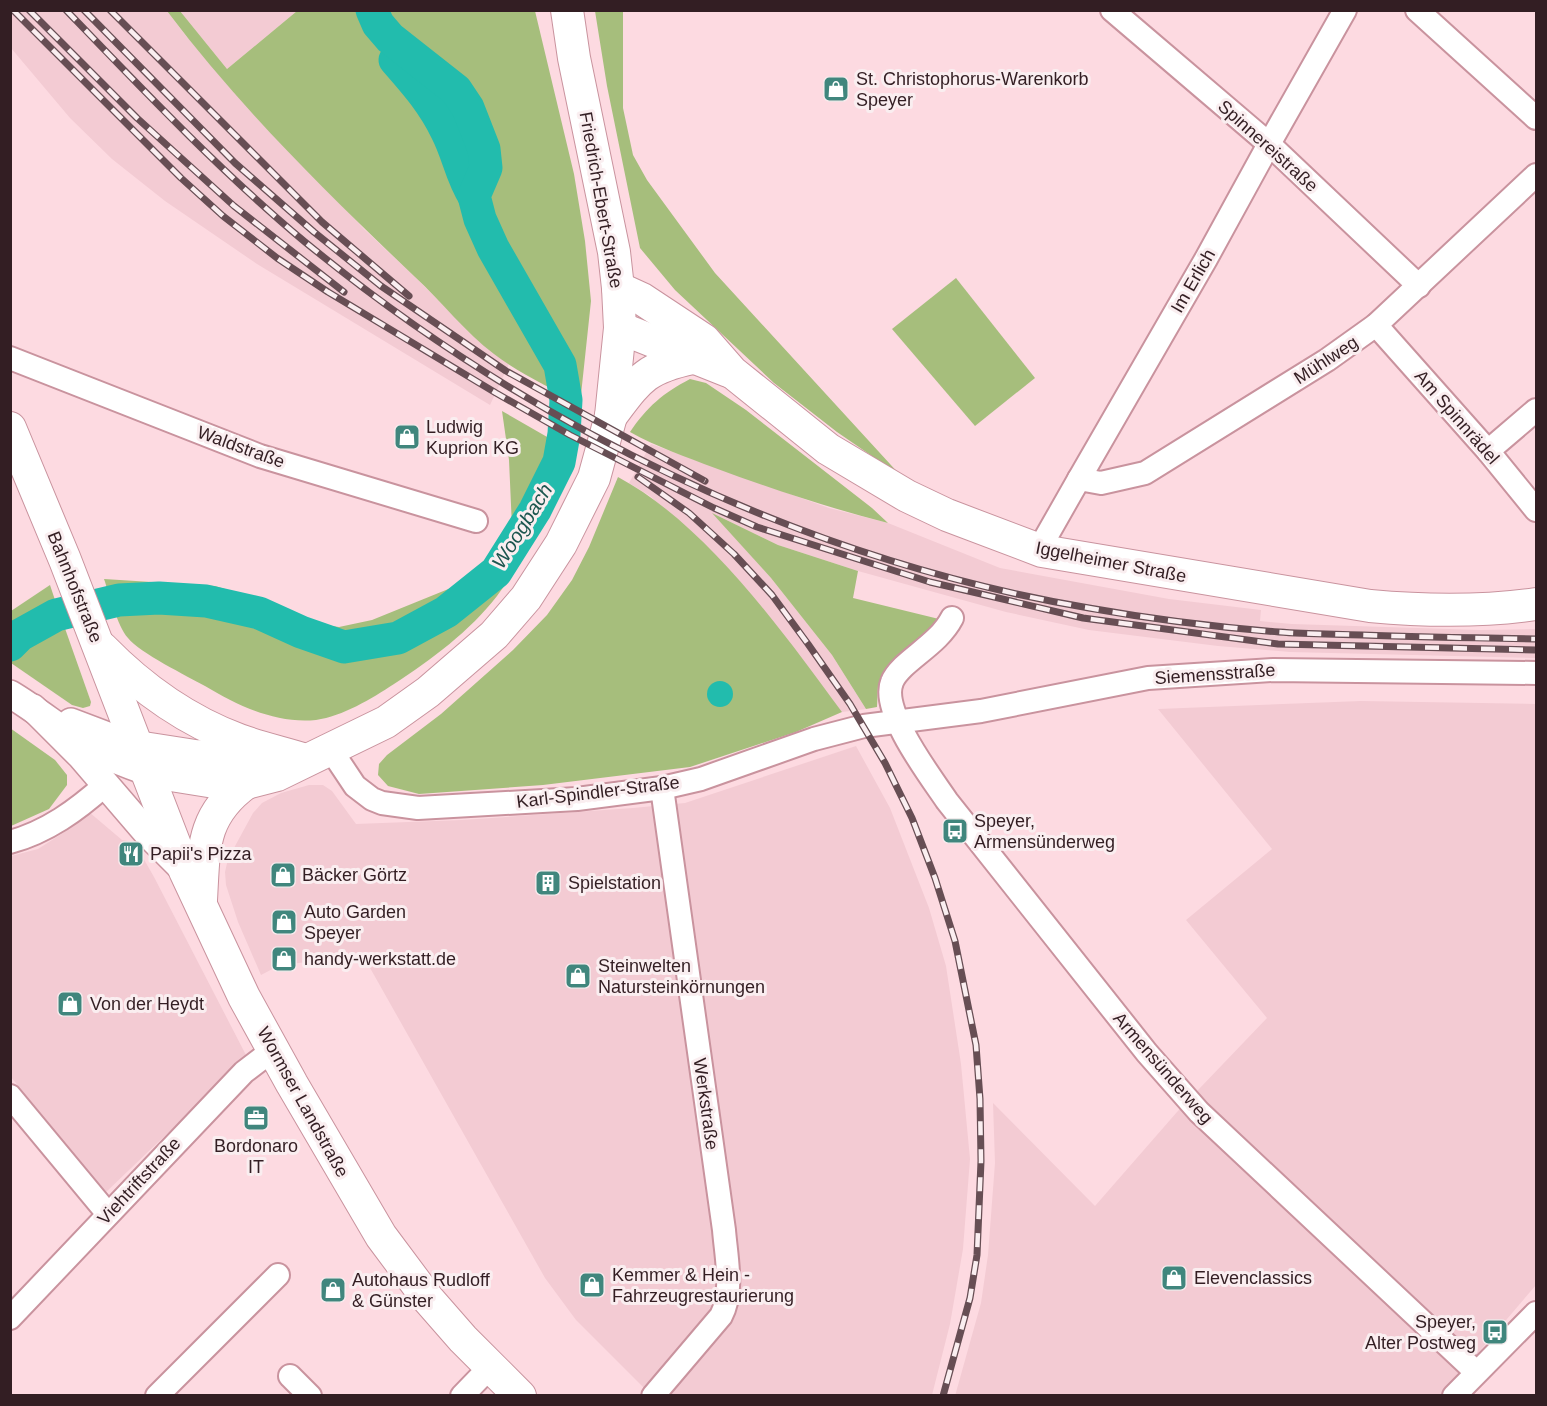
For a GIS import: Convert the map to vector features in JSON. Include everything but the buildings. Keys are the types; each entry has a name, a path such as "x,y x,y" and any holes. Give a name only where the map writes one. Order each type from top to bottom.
{"main road":[{"name":"Friedrich-Ebert-Straße","path":"141,759 227,784 246,783 277,775 386,722 428,692 494,635 526,598 561,544 594,478 611,416 620,328 614,252 574,58 567,10"},
{"name":"Iggelheimer Straße","path":"618,288 642,299 704,340 732,372 828,449 864,472 947,515 1042,551 1370,606 1419,610 1484,609 1536,604"},
{"name":"Iggelheimer Straße","path":"620,328 732,372"},
{"path":"611,416 632,389 650,371 667,363 692,358"},
{"name":"Bahnhofstraße","path":"10,428 74,582 141,759"},
{"path":"95,636 120,666 151,691 196,720 240,741 318,755"},
{"name":"Friedrich-Ebert-Straße","path":"141,759 318,755"},
{"name":"Wormser Landstraße","path":"141,759 185,871 244,997 381,1236 428,1299 490,1367 520,1395"},
{"path":"201,907 205,846 211,822 220,807 246,783"}],"street":[{"name":"Spinnereistraße","path":"1112,10 1269,144 1419,286"},
{"name":"Im Erlich","path":"1042,551 1046,537 1206,259 1345,10"},
{"path":"1417,10 1536,118"},
{"name":"Mühlweg","path":"1079,479 1101,483 1145,473 1327,360 1376,326 1536,175"},
{"name":"Am Spinnrädel","path":"1376,326 1488,452 1536,510"},
{"name":"Waldstraße","path":"10,358 260,456 476,521"},
{"path":"1488,452 1536,410"},
{"path":"897,721 891,683 903,667 939,636 952,618"},
{"name":"Siemensstraße","path":"897,721 981,711 1135,680 1204,673 1273,669 1536,673"},
{"path":"22,701 141,759"},
{"path":"22,701 105,784 148,834 185,871"},
{"name":"Karl-Spindler-Straße","path":"318,755 347,776 359,790 372,799 396,806 418,808 577,799 662,788 701,779 813,739 864,726 897,721"},
{"name":"Armensünderweg","path":"897,721 922,765 947,801 1170,1081 1233,1145 1476,1372"},
{"path":"10,842 26,838 51,826 77,809 105,784"},
{"name":"Werkstraße","path":"652,1395 722,1316 726,1305 728,1281 724,1230 662,788"},
{"name":"Viehtriftstraße","path":"10,1318 244,1071 273,1050"},
{"path":"13,1105 108,1214"},
{"path":"157,1395 278,1275"},
{"path":"1454,1395 1536,1313"},
{"path":"462,1395 490,1367"},
{"path":"290,1376 310,1395"}],"shaded area":[{"path":"10,11 167,11 186,36 364,229 477,339 509,364 490,405 257,264 165,201 112,159 70,118 11,48"},
{"path":"167,11 180,11 227,69 297,11 535,11 574,174 585,241 591,301 580,404 514,368 473,336 285,149 224,82"},
{"path":"180,11 297,11 227,69"},
{"path":"595,11 623,11 623,108 633,155 647,180 715,273 901,476 837,432 774,383 675,290 640,248 607,86"},
{"path":"956,278 1035,378 975,426 892,329"},
{"path":"690,379 706,383 746,410 888,523 822,505 715,468 672,452 630,432 656,401"},
{"path":"502,411 575,453 530,544 497,596 475,621 449,644 376,695 346,711 326,718 301,721 272,716 244,707 164,664 134,644 124,632 104,579 215,586 245,595 310,623 339,627 372,620 473,579 497,558 512,527 509,460"},
{"path":"651,444 829,508 888,523 1000,568 1169,599 1261,610 1260,621 1480,630 1536,629 1536,658 1290,652 1218,646 1089,630 1006,612 858,571 778,545 714,514 771,578 832,655 866,709 842,712 730,570 650,496 629,483"},
{"path":"618,477 650,497 682,522 712,551 768,615 842,712 796,732 690,767 543,785 419,794 388,786 378,775 379,764 387,755 441,714 513,650 547,615 572,580 589,547"},
{"path":"712,513 778,545 858,571 853,598 939,619 878,685 877,707 866,709 832,655 771,578"},
{"path":"50,585 57,606 45,611 11,634 11,611"},
{"path":"62,620 91,702 90,706 83,708 72,705 11,663 11,656 27,639"},
{"path":"720,681 729,685 733,694 729,703 720,707 711,703 707,694 711,685"},
{"path":"1361,701 1536,704 1536,1285 1442,1395 955,1396 981,1303 988,1255 995,1163 993,1103 1095,1206 1177,1112 1267,1018 1186,920 1272,849 1158,709"},
{"path":"10,728 55,760 67,775 67,785 49,809 11,826"},
{"path":"856,746 890,808 929,908 946,966 961,1064 970,1159 963,1249 950,1324 932,1395 651,1395 576,1320 545,1278 365,959 280,965 261,975 238,922 226,885 225,872 228,859 253,813 262,803 281,793 309,785 323,785 332,791 356,824 462,820 633,808 685,803"},
{"path":"89,812 122,840 134,842 247,1057 105,1193 11,1077 11,856 38,849"}],"waterway":[{"name":"Woogbach","path":"10,645 20,635 56,615 119,600 159,598 206,601 259,613 301,632 344,647 398,638 446,612 496,572 535,510 559,462 564,434 566,400 560,365 493,248 480,219 474,196 486,168 484,149 468,108 456,90 390,38 378,24 372,10"},
{"name":"Woogbach","path":"395,60 424,94 442,122 474,196"}],"railway":[{"path":"13,10 181,178 223,216 277,258 328,292 570,435 714,508 757,527 930,582 1083,618 1278,644 1536,650"},
{"path":"29,10 137,118 234,206 344,292"},
{"path":"66,10 182,129 305,242 391,308 481,370 576,426 673,476 774,519 877,556 982,586 1089,608 1207,625 1289,633 1536,639"},
{"path":"84,10 235,163 314,232 381,286 506,371 705,481"},
{"path":"110,10 322,222 409,296"},
{"path":"638,477 689,513 734,554 772,595 850,704 885,763 912,818 935,878 955,941 976,1045 981,1161 977,1255 970,1298 943,1396"}],"place":[{"name":"St. Christophorus-Warenkorb Speyer","path":"836,89"},
{"name":"Ludwig Kuprion KG","path":"407,437"},
{"name":"Speyer, Armensünderweg","path":"955,831"},
{"name":"Papii's Pizza","path":"131,854"},
{"name":"Bäcker Görtz","path":"283,875"},
{"name":"Spielstation","path":"548,883"},
{"name":"Auto Garden Speyer","path":"284,922"},
{"name":"handy-werkstatt.de","path":"284,959"},
{"name":"Steinwelten Natursteinkörnungen","path":"578,976"},
{"name":"Von der Heydt","path":"70,1004"},
{"name":"Bordonaro IT","path":"256,1118"},
{"name":"Elevenclassics","path":"1174,1278"},
{"name":"Kemmer & Hein - Fahrzeugrestaurierung","path":"592,1285"},
{"name":"Autohaus Rudloff & Günster","path":"333,1290"},
{"name":"Speyer, Alter Postweg","path":"1495,1332"}]}
